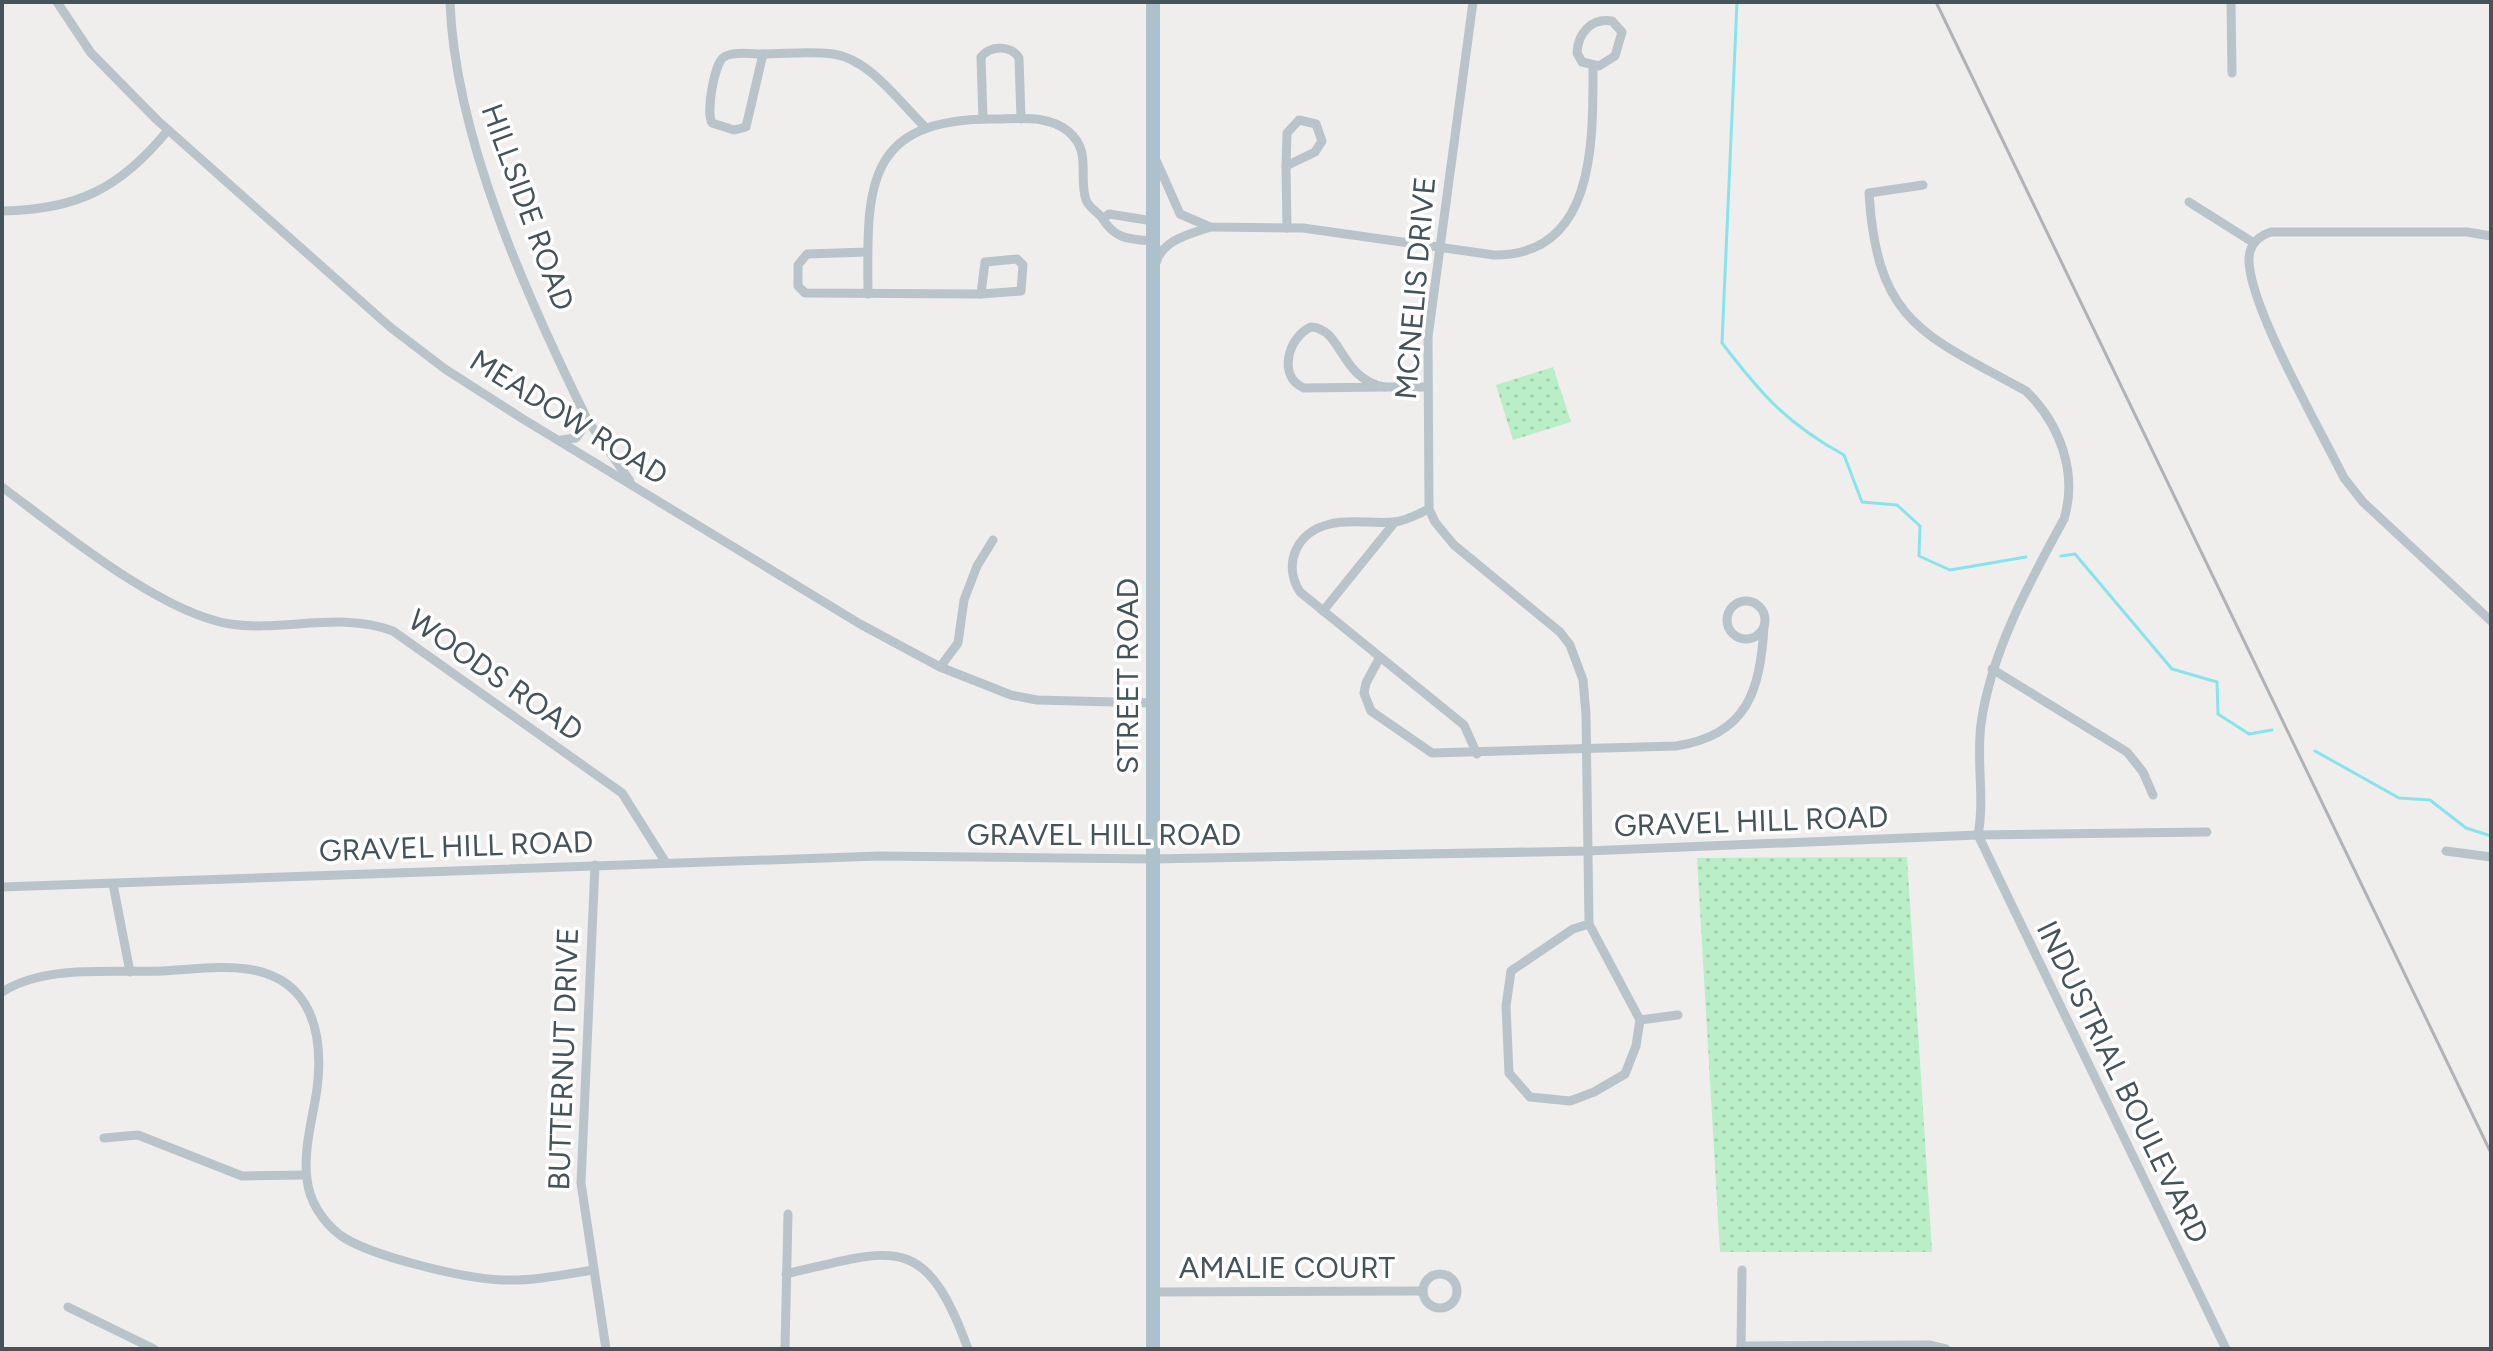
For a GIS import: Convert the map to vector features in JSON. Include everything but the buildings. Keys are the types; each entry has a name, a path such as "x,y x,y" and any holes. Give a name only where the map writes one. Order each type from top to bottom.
{"main road":[{"name":"STREET ROAD","path":"1153,2 1153,1349"}],"street":[{"name":"MEADOW ROAD","path":"57,2 91,53 168,130 390,327 445,369 860,624 940,667 1011,695 1037,700 1153,703"},
{"name":"HILLSIDE ROAD","path":"450,2 460,89 481,165 503,227 588,421 632,484"},
{"name":"MCNELIS DRIVE","path":"1429,509 1428,337 1473,2"},
{"path":"2231,2 2232,73"},
{"path":"1612,21 1622,32 1620,48 1608,62 1593,66 1579,58 1578,43 1588,27 1598,22 1612,21"},
{"path":"983,119 981,57 993,49 1007,49 1019,58 1021,119"},
{"path":"763,54 746,127 734,130 712,123 708,112 719,62 728,55 763,54 833,54 865,67 926,128"},
{"path":"1153,151 1174,207 1190,222 1210,227 1287,228 1439,245 1494,255 1521,254 1538,247 1565,227 1580,198 1593,112 1593,66"},
{"path":"868,294 868,204 875,180 891,152 926,128 957,120 1021,119 1057,124 1076,139 1086,163 1085,197 1090,208 1103,219 1105,228 1116,234 1153,241"},
{"path":"1286,166 1319,147 1322,134 1311,120 1299,120 1289,129 1286,166 1287,228"},
{"path":"2,211 43,209 90,196 137,166 168,130"},
{"path":"1923,185 1869,193 1872,232 1886,284 1897,304 1922,332 2026,391 2037,402 2062,449 2070,472 2071,490 2064,519 1992,669 1981,728 1982,815 1978,835"},
{"path":"2189,202 2254,243"},
{"path":"1103,219 1109,214 1153,221"},
{"path":"1152,275 1158,254 1170,244 1210,227"},
{"path":"2491,236 2467,232 2271,232 2254,243 2249,256 2258,301 2344,478 2363,502 2491,621"},
{"path":"867,252 807,254 798,265 798,286 805,293 981,294 1021,291 1021,261 985,262 981,294"},
{"path":"1384,387 1355,373 1329,333 1319,327 1304,330 1288,363 1288,376 1304,388 1427,387"},
{"path":"558,440 576,438 588,421"},
{"name":"WOODS ROAD","path":"2,487 134,580 206,618 250,626 294,621 363,623 393,631 622,793 666,863"},
{"path":"1477,754 1464,725 1323,611 1294,583 1291,563 1299,543 1328,525 1395,522 1429,509 1435,522 1454,545 1560,632 1570,645 1583,680 1589,924 1640,1020 1636,1046 1625,1074 1594,1092 1570,1101 1530,1097 1509,1073 1506,1006 1511,971 1573,929 1589,924"},
{"path":"1323,611 1395,522"},
{"path":"940,667 958,643 964,600 977,566 993,540"},
{"path":"1380,657 1371,671 1364,693 1376,717 1432,753 1477,754 1689,744 1725,727 1746,705 1760,676 1764,627 1763,612 1754,603 1740,602 1727,616 1729,628 1739,638 1752,639 1764,627"},
{"path":"1992,669 2127,752 2143,772 2153,795"},
{"name":"GRAVEL HILL ROAD","path":"2,887 879,856 1153,859 1587,851 1978,835 2207,832"},
{"name":"INDUSTRIAL BOULEVARD","path":"1978,835 2226,1349"},
{"path":"2446,851 2491,857"},
{"name":"BUTTERNUT DRIVE","path":"595,865 581,1151 583,1209 606,1349"},
{"path":"113,884 130,972"},
{"path":"2,992 39,977 248,969 271,976 295,993 313,1016 321,1049 306,1175 323,1217 343,1237 358,1245 485,1279 540,1279 593,1270"},
{"path":"1640,1020 1678,1015"},
{"path":"104,1138 138,1135 242,1176 306,1175"},
{"path":"785,1349 788,1214"},
{"path":"786,1274 872,1254 899,1257 938,1281 947,1294 968,1349"},
{"path":"1742,1270 1741,1348 1929,1345 1946,1349"},
{"name":"AMALIE COURT","path":"1153,1292 1422,1291"},
{"path":"68,1307 154,1349"}],"green space":[{"path":"1553,367 1571,422 1513,440 1496,385"},
{"path":"1907,857 1932,1252 1720,1252 1697,858"}],"waterway":[{"path":"1737,2 1722,343 1776,406 1806,432 1844,455 1862,502 1897,505 1920,526 1919,556 1950,570 2026,557"},
{"path":"2061,556 2075,554 2172,669 2217,682 2218,714 2249,734 2272,730"},
{"path":"2315,751 2399,798 2430,800 2466,828 2491,836"}],"railway":[{"path":"1936,2 2491,1153"}]}
